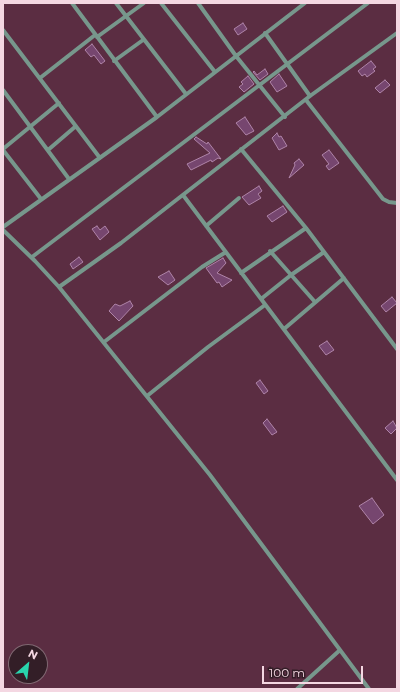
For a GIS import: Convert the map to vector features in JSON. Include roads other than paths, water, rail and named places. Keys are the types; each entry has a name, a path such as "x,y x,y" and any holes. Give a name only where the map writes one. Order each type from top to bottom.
{"street":[{"path":"72,3 157,117"},
{"path":"116,3 186,94"},
{"path":"40,78 96,36 144,3"},
{"path":"161,3 215,72"},
{"path":"198,3 236,56 284,117"},
{"path":"3,227 69,178 100,158 157,117 305,3"},
{"path":"32,257 368,3"},
{"path":"3,30 100,158"},
{"path":"265,33 310,96"},
{"path":"59,287 183,195 310,96 397,33"},
{"path":"114,61 143,40"},
{"path":"3,90 69,178"},
{"path":"306,100 383,199 389,202 397,203"},
{"path":"41,199 3,149 59,103"},
{"path":"48,150 76,126"},
{"path":"241,149 306,228 397,349"},
{"path":"183,195 397,480"},
{"path":"206,226 239,198"},
{"path":"241,273 270,251 306,228"},
{"path":"3,230 32,257 59,287 104,342 210,475 369,689"},
{"path":"270,251 315,302"},
{"path":"104,342 202,267 226,252"},
{"path":"261,299 291,275 324,252"},
{"path":"284,329 344,278"},
{"path":"147,396 208,347 265,305"},
{"path":"297,689 340,650"}]}
